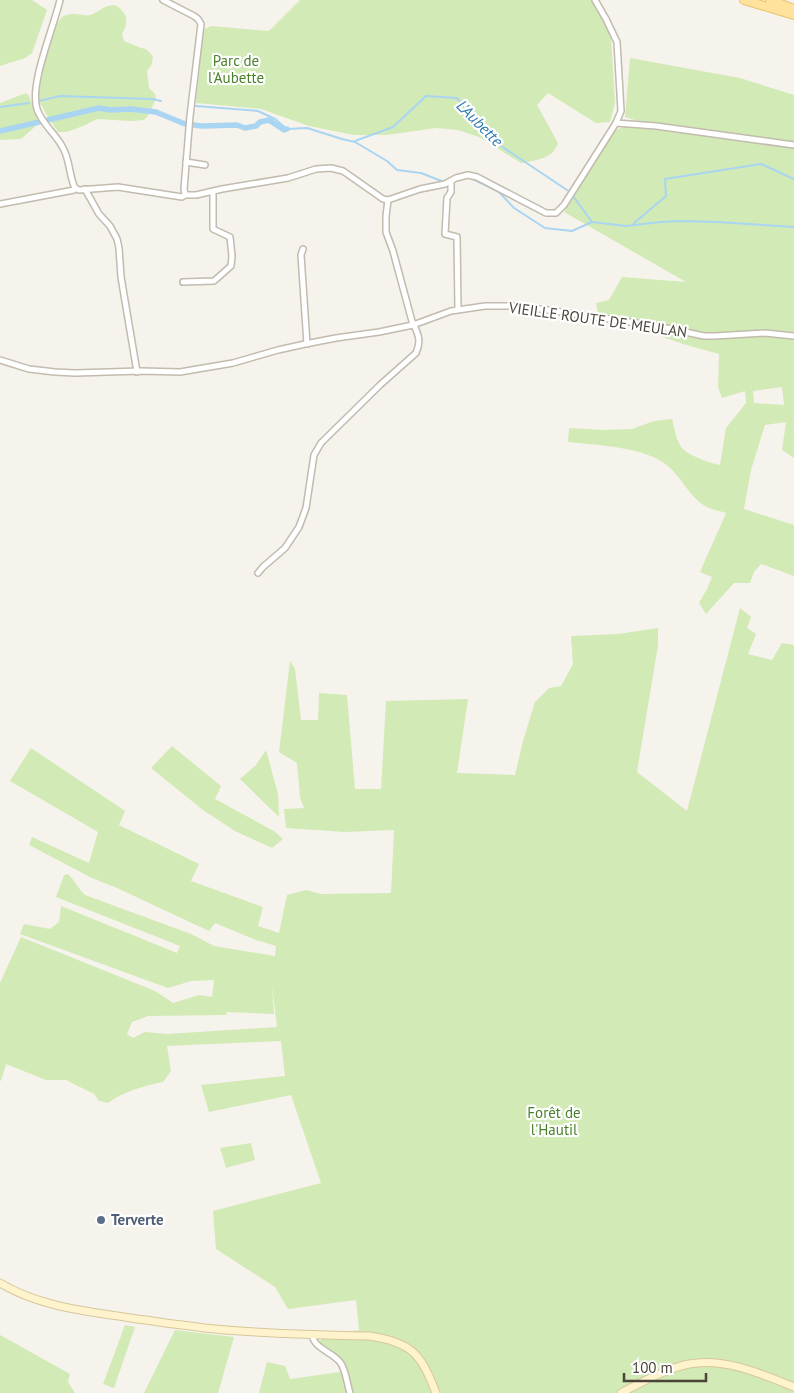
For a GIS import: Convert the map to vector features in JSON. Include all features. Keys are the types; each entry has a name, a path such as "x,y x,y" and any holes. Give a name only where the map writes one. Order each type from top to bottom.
{"main road":[{"path":"744,0 794,15"},
{"path":"770,0 794,10"},
{"path":"0,1283 24,1296 51,1305 192,1327 385,1338 401,1344 415,1354 422,1362 436,1393"},
{"path":"620,1393 680,1366 702,1363 730,1365 764,1375 794,1387"}],"street":[{"path":"60,0 37,79 37,109 67,156 75,188"},
{"path":"163,0 194,16 201,24 190,116 185,195"},
{"path":"0,204 74,190 75,188 118,187 182,197 288,178 316,169 331,168 342,171 388,200 468,176 478,177 546,212 556,213 564,205 616,123 621,111 617,42 595,0"},
{"path":"616,123 656,126 794,145"},
{"path":"186,162 205,165"},
{"path":"451,181 452,192 447,198 445,234 457,237 458,309"},
{"path":"85,189 100,214 110,226 116,239 138,372"},
{"path":"183,282 214,281 231,266 230,237 213,229 213,191"},
{"path":"258,573 285,548 299,527 306,508 314,456 322,443 380,385 416,353 419,347 420,340 413,325 386,232 388,200"},
{"path":"303,249 301,255 307,344"},
{"name":"VIEILLE ROUTE DE MEULAN","path":"0,360 29,369 55,372 180,372 233,363 278,350 336,338 413,325 458,309 485,306 520,306 657,326 704,336 765,333 794,336"},
{"path":"312,1334 314,1343 335,1357 342,1365 350,1393"}],"green space":[{"path":"0,0 32,0 47,10 32,53 25,58 0,66"},
{"name":"Parc de l'Aubette","path":"300,0 593,0 611,37 615,103 610,122 596,123 548,93 537,105 558,143 548,156 521,163 479,137 458,130 436,128 387,135 354,135 309,126 261,109 196,103 203,30 211,26 269,31"},
{"path":"115,5 123,11 126,18 126,26 122,34 124,41 146,49 153,56 152,64 147,71 149,88 155,94 156,99 144,120 97,119 67,132 58,132 42,107 39,92 42,68 59,20 64,16 72,14 90,15"},
{"path":"630,58 740,78 794,95 794,458 782,450 786,422 765,425 751,470 744,509 794,525 794,576 761,564 754,572 750,583 734,583 706,614 699,603 712,577 700,572 726,513 709,508 701,503 673,471 659,460 620,448 568,442 569,428 632,429 654,421 672,419 677,439 683,449 700,459 720,465 726,428 746,403 745,391 722,398 718,387 719,354 683,344 598,314 596,303 609,300 622,277 686,282 564,212 616,130 624,127 670,131 625,117","holes":["782,387 784,405 754,403 753,391"]},
{"path":"26,93 29,96 39,123 21,139 0,140 0,103"},
{"name":"Forêt de l'Hautil","path":"740,608 751,617 747,628 756,634 748,654 772,660 782,643 794,645 794,1393 259,1393 267,1362 285,1366 290,1379 347,1371 319,1342 325,1335 359,1330 356,1300 288,1309 275,1287 216,1249 213,1211 321,1183 291,1095 209,1112 201,1085 285,1076 281,1041 167,1046 171,1071 163,1082 127,1092 108,1103 99,1101 94,1094 66,1080 46,1080 6,1064 0,1080 0,983 21,937 155,991 173,1003 199,995 212,997 214,980 191,981 168,988 20,934 24,924 50,929 59,922 61,906 177,953 180,946 56,897 64,875 68,874 85,895 191,934 214,946 275,956 276,946 215,923 209,931 92,878 29,845 32,837 89,863 98,832 10,781 31,748 125,811 119,825 199,864 191,881 263,907 258,926 279,933 287,895 306,890 321,894 391,893 394,830 345,832 286,828 284,809 304,808 300,797 297,763 279,752 290,661 295,669 301,720 318,720 319,693 347,695 355,789 381,789 386,701 468,699 457,773 515,775 535,702 549,688 561,686 573,664 571,636 618,634 658,628 658,645 637,772 687,811","holes":["272,985 277,1027 168,1034 145,1032 133,1038 127,1034 132,1022 148,1016 226,1015 227,1012 274,1014"]},
{"path":"172,746 221,786 215,799 274,831 283,839 272,848 235,831 203,810 151,768"},
{"path":"266,750 278,794 279,817 240,779 256,765"},
{"path":"251,1143 255,1160 226,1168 220,1148"},
{"path":"125,1325 135,1327 114,1388 103,1384"},
{"path":"175,1330 234,1337 218,1393 144,1393"},
{"path":"0,1335 70,1374 68,1382 75,1393 0,1393"}],"waterway":[{"name":"L'Aubette","path":"39,101 60,96 152,99 161,101"},
{"name":"L'Aubette","path":"355,141 393,127 426,96 457,98 492,140 570,192 592,222"},
{"name":"L'Aubette","path":"0,107 29,103"},
{"name":"L'Aubette","path":"196,106 258,111 275,119 287,129 307,128 355,142 387,161 397,170 421,173 444,182"},
{"path":"0,131 99,108 156,112 185,124 202,126 237,125 245,128 256,126 260,122 269,120 284,130 287,129"},
{"name":"L'Aubette","path":"634,223 666,196 665,179 761,164 794,179"},
{"name":"L'Aubette","path":"473,179 499,192 514,208 545,228 572,231 592,222 626,226 679,221 794,227"}],"place":[{"name":"Terverte","path":"101,1220"}]}
